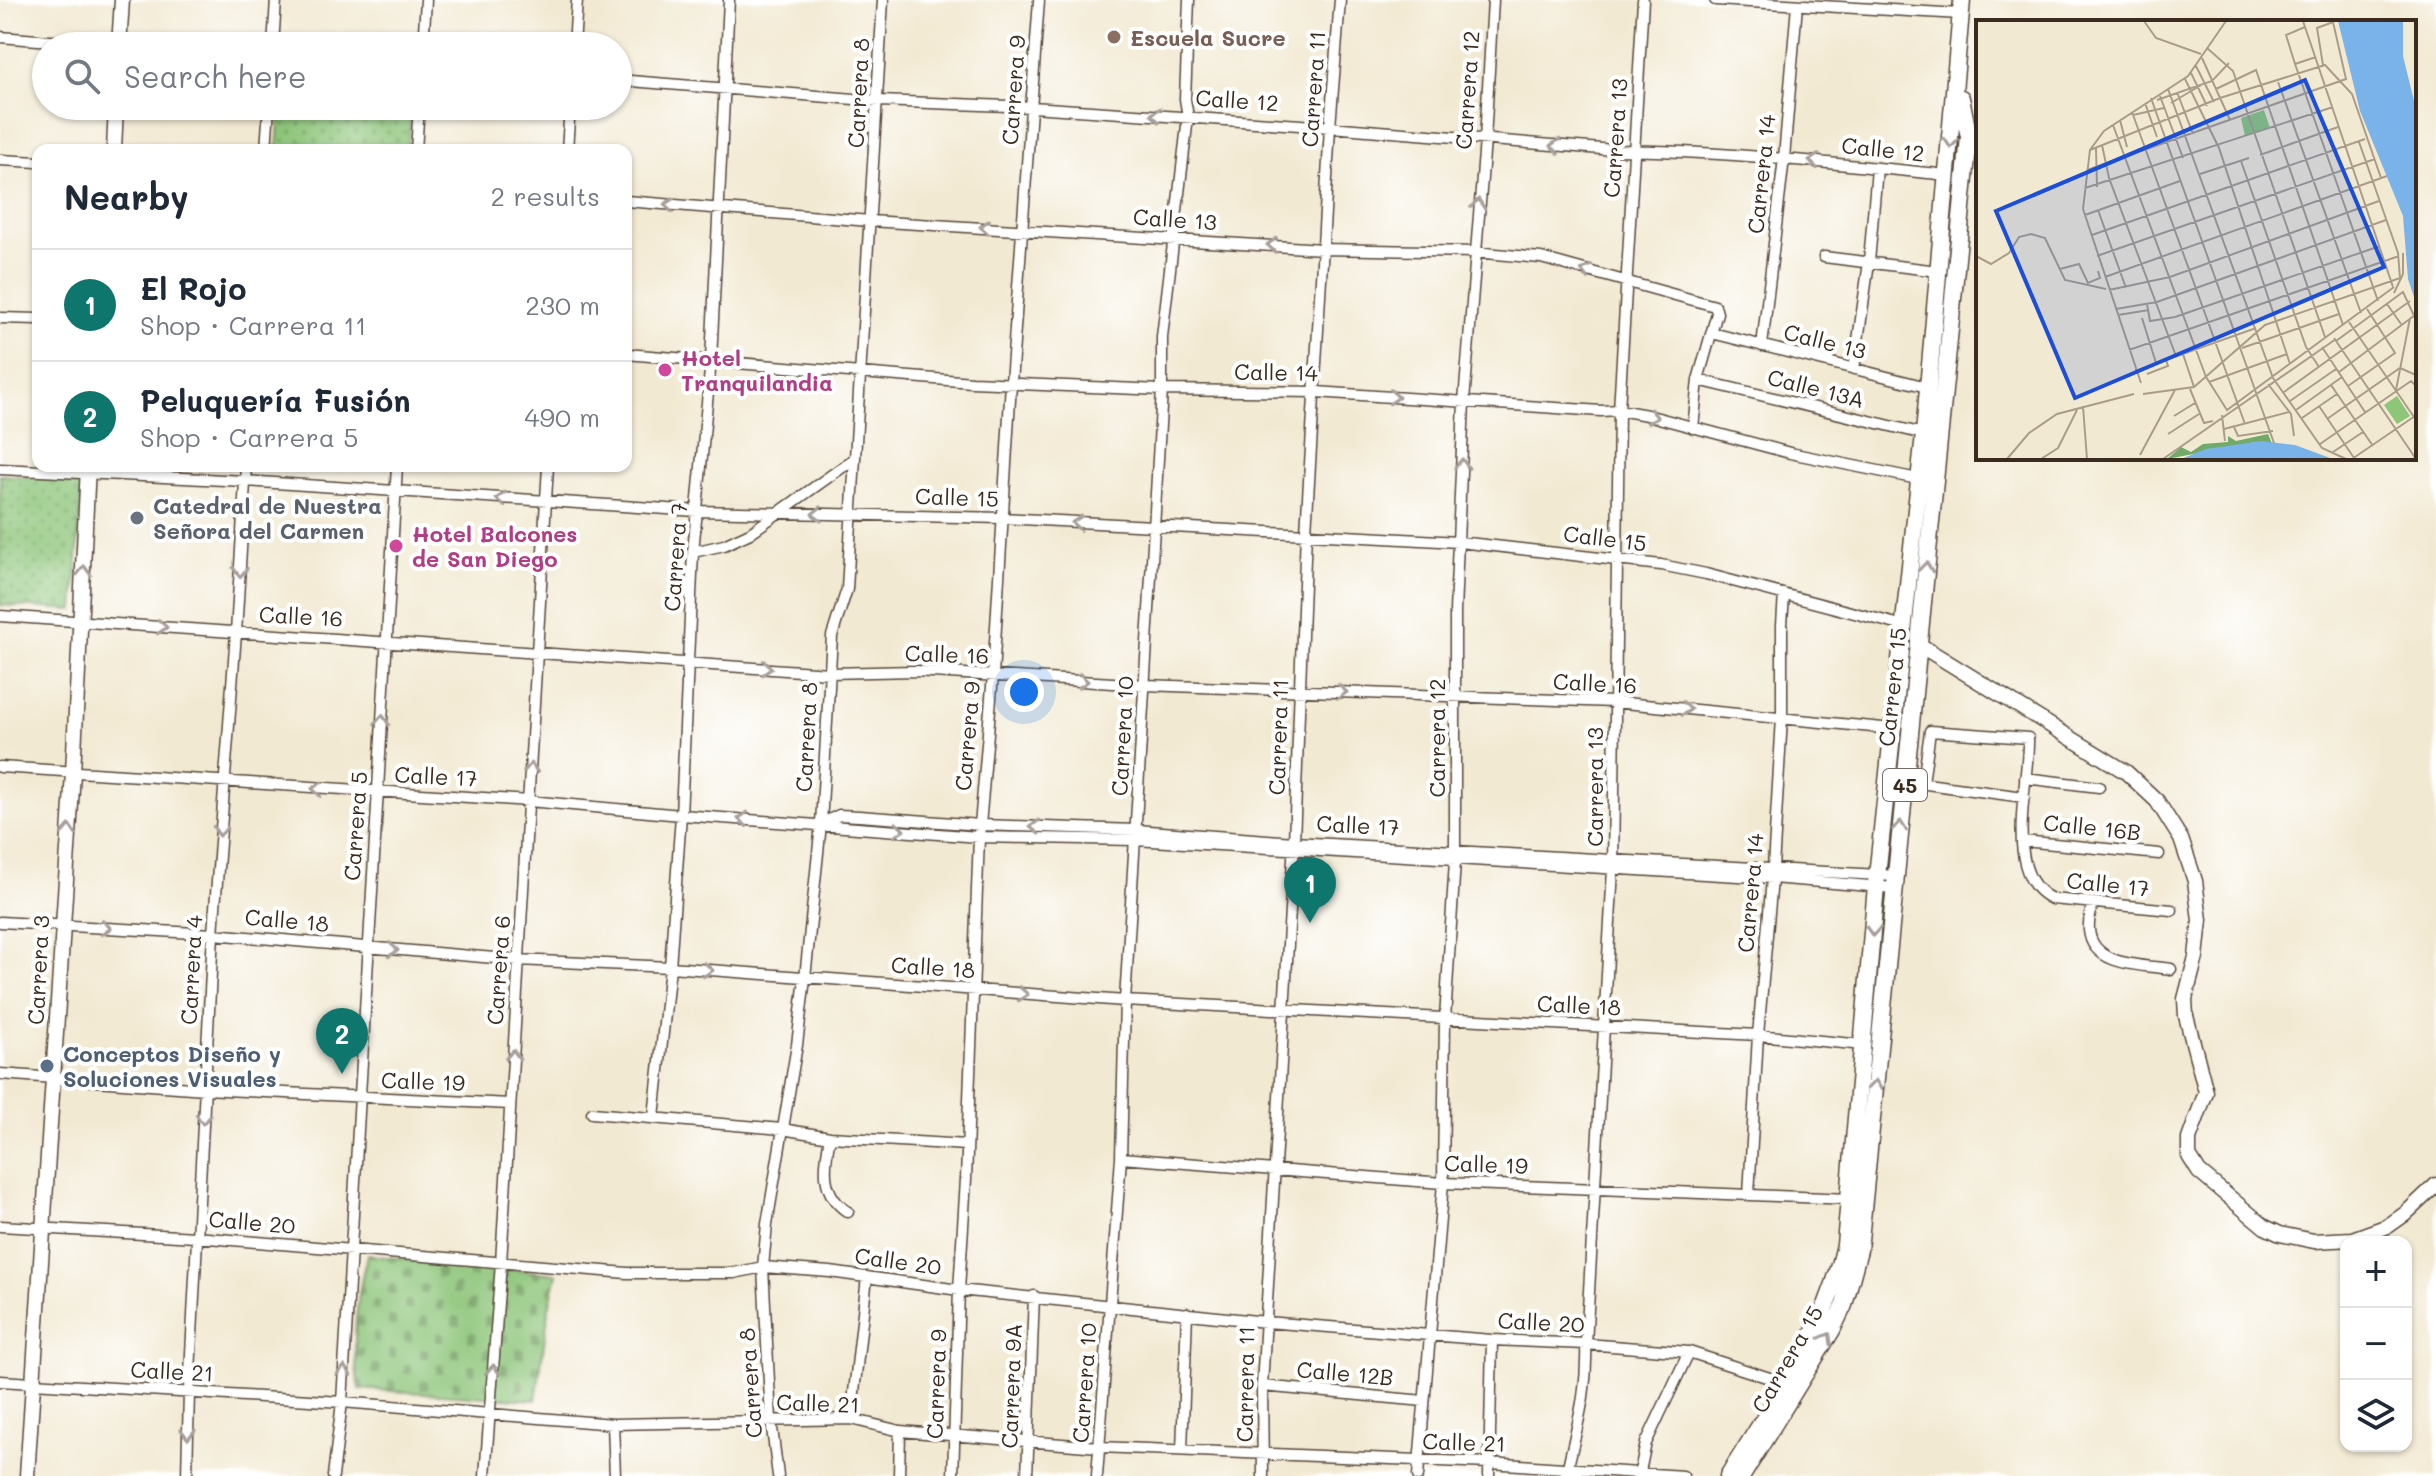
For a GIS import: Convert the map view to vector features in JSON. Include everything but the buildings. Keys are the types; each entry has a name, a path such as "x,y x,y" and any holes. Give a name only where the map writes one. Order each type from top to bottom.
{"main road":[{"path":"118,32 122,0"},
{"name":"Carrera 15","path":"1728,1476 1785,1383 1820,1319 1839,1275 1850,1199 1876,881 1924,434 1962,7"},
{"name":"Carrera 15","path":"1742,1476 1832,1330 1844,1305 1859,1250 1969,137 1958,65"},
{"path":"114,144 115,120"},
{"name":"Carrera 3","path":"27,1476 73,773 88,472"},
{"path":"1918,644 2126,772 2157,801 2181,839 2195,881 2199,911 2197,948 2185,999 2186,1016 2205,1081 2204,1102 2191,1131 2188,1147 2189,1156 2199,1172 2265,1227 2296,1239 2314,1241 2352,1239 2379,1230 2405,1214 2436,1185"}],"street":[{"path":"274,32 276,0"},
{"path":"424,32 426,0"},
{"path":"575,32 577,0"},
{"name":"Carrera 7","path":"654,1117 670,967 681,815 693,552 711,360 729,0"},
{"name":"Carrera 8","path":"778,1476 771,1420 763,1267 805,978 821,824 832,636 847,589 883,0"},
{"name":"Carrera 9","path":"953,1476 980,831 1039,0"},
{"name":"Carrera 10","path":"1097,1476 1121,1158 1125,1001 1162,390 1162,337 1188,117 1185,99 1189,0"},
{"name":"Carrera 11","path":"1263,1476 1262,1386 1294,846 1306,532 1340,0"},
{"name":"Carrera 12","path":"1418,1476 1443,1183 1445,1019 1455,856 1455,612 1464,402 1493,0"},
{"name":"Carrera 13","path":"1567,1471 1582,1414 1587,1378 1586,1344 1613,864 1619,410 1643,0"},
{"path":"1718,0 1797,5 1962,7"},
{"name":"Carrera 14","path":"1762,346 1784,158 1797,5"},
{"path":"0,37 32,39"},
{"name":"Calle 12","path":"632,81 879,101 1032,107 1784,158 1948,175"},
{"path":"266,144 268,120"},
{"path":"416,144 418,120"},
{"path":"567,144 569,120"},
{"path":"0,160 32,162"},
{"path":"1854,369 1869,262 1877,168"},
{"name":"Calle 13","path":"632,202 870,221 1323,249 1474,252 1541,258 1715,306 1717,313 1712,333 1927,387"},
{"path":"1824,257 1938,271"},
{"path":"0,318 32,319"},
{"path":"1693,428 1698,380 1712,333"},
{"name":"Calle 14","path":"632,354 1011,383 1162,390 1316,392 1619,410 1823,461 1918,479"},
{"name":"Calle 13A","path":"1698,380 1924,434"},
{"path":"693,552 724,545 750,533 854,459"},
{"name":"Calle 15","path":"0,469 32,469"},
{"name":"Calle 15","path":"127,472 697,511 1002,518 1459,542 1616,558 1706,574 1904,626"},
{"name":"Carrera 4","path":"187,1476 196,1237 213,934 246,472"},
{"name":"Carrera 5","path":"333,1476 342,1402 397,472"},
{"name":"Carrera 6","path":"485,1476 501,1263 548,472"},
{"name":"Carrera 14","path":"1749,1195 1758,1035 1773,873 1782,718 1784,594"},
{"name":"Calle 16","path":"0,616 829,673 915,671 1145,685 1614,702 1893,729"},
{"path":"1923,783 1930,731 2028,738 2022,841"},
{"name":"Calle 17","path":"0,767 529,801 821,824 1136,835 1895,882"},
{"path":"2025,778 2099,787"},
{"path":"1905,781 2024,797"},
{"name":"Calle 17","path":"2022,841 2024,865 2041,894 2052,899 2092,904 2172,910"},
{"name":"Calle 16B","path":"2022,841 2159,854"},
{"path":"2092,904 2089,931 2092,940 2107,957 2171,969"},
{"name":"Calle 18","path":"0,922 213,934 518,960 670,967 1125,1001 1758,1035 1864,1045"},
{"name":"Calle 19","path":"0,1074 205,1089 510,1104"},
{"path":"592,1113 782,1129 830,1137 967,1145"},
{"path":"830,1137 825,1174 828,1192 836,1204 848,1212"},
{"name":"Calle 19","path":"1121,1158 1443,1183 1850,1199"},
{"name":"Calle 20","path":"0,1226 196,1237 627,1273 734,1273 763,1267 1266,1322 1689,1352 1785,1383"},
{"path":"851,1419 867,1277"},
{"name":"Carrera 9A","path":"1027,1476 1031,1441 1034,1296"},
{"path":"1182,1450 1187,1313"},
{"path":"1489,1476 1492,1340"},
{"path":"1640,1474 1646,1443 1689,1352"},
{"name":"Calle 21","path":"0,1381 342,1402 613,1424 851,1419 900,1431 1099,1447 1490,1463 1567,1471 1683,1476"},
{"name":"Calle 12B","path":"1262,1386 1424,1401"},
{"path":"613,1424 615,1476"},
{"path":"899,1476 900,1431"}],"green space":[{"path":"279,120 410,120 408,144 277,144"},
{"path":"0,475 82,480 74,610 0,605"},
{"path":"367,1255 557,1274 536,1400 359,1389 355,1355 356,1321"}],"place":[{"name":"Escuela Sucre","path":"1114,37"},
{"name":"Hotel Tranquilandia","path":"665,370"},
{"name":"Catedral de Nuestra Señora del Carmen","path":"137,518"},
{"name":"Hotel Balcones de San Diego","path":"396,546"},
{"name":"El Rojo","path":"1310,923"},
{"name":"Conceptos Diseño y Soluciones Visuales","path":"47,1066"},
{"name":"Peluquería Fusión","path":"342,1074"}]}
